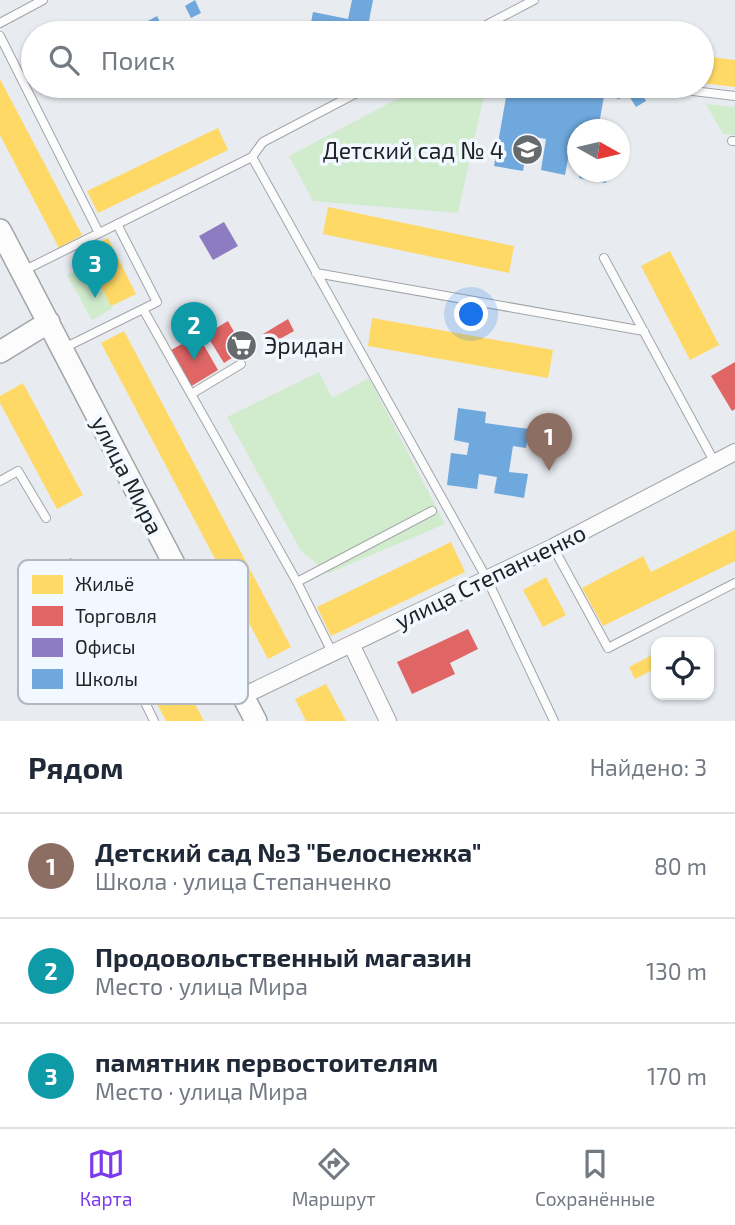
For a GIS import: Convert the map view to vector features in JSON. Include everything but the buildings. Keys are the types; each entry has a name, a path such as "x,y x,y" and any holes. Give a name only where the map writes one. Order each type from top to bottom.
{"street":[{"name":"улица Мира","path":"0,230 172,560"},
{"path":"0,352 49,322"},
{"name":"улица Степанченко","path":"248,694 553,547 735,452"},
{"path":"351,644 388,721"},
{"name":"улица Мира","path":"247,704 256,721"}],"lane":[{"path":"0,23 43,0"},
{"path":"494,21 534,0"},
{"path":"0,36 21,78"},
{"path":"714,94 735,96"},
{"path":"31,98 99,233"},
{"path":"22,272 252,157 262,142 347,98"},
{"path":"252,157 487,579 554,721"},
{"path":"62,349 157,302 117,224"},
{"path":"604,258 715,463"},
{"path":"316,273 644,331"},
{"path":"143,309 192,393 332,652"},
{"path":"192,393 241,364"},
{"path":"0,481 18,471 46,518"},
{"path":"296,582 432,510"},
{"path":"553,547 608,648 735,583"},
{"path":"146,704 154,721"}],"green space":[{"path":"399,98 483,98 458,213 313,201 289,156"},
{"path":"706,104 735,107 735,135 723,134"},
{"path":"88,264 113,308 92,320 67,275"},
{"path":"319,372 332,398 369,378 445,524 329,573 301,551 227,417"}],"place":[{"name":"Детский сад № 4","path":"527,150"},
{"name":"памятник первостоителям","path":"95,298"},
{"name":"Эридан","path":"241,345"},
{"name":"Продовольственный магазин","path":"194,360"},
{"name":"Детский сад №3 \"Белоснежка\"","path":"549,471"}]}
